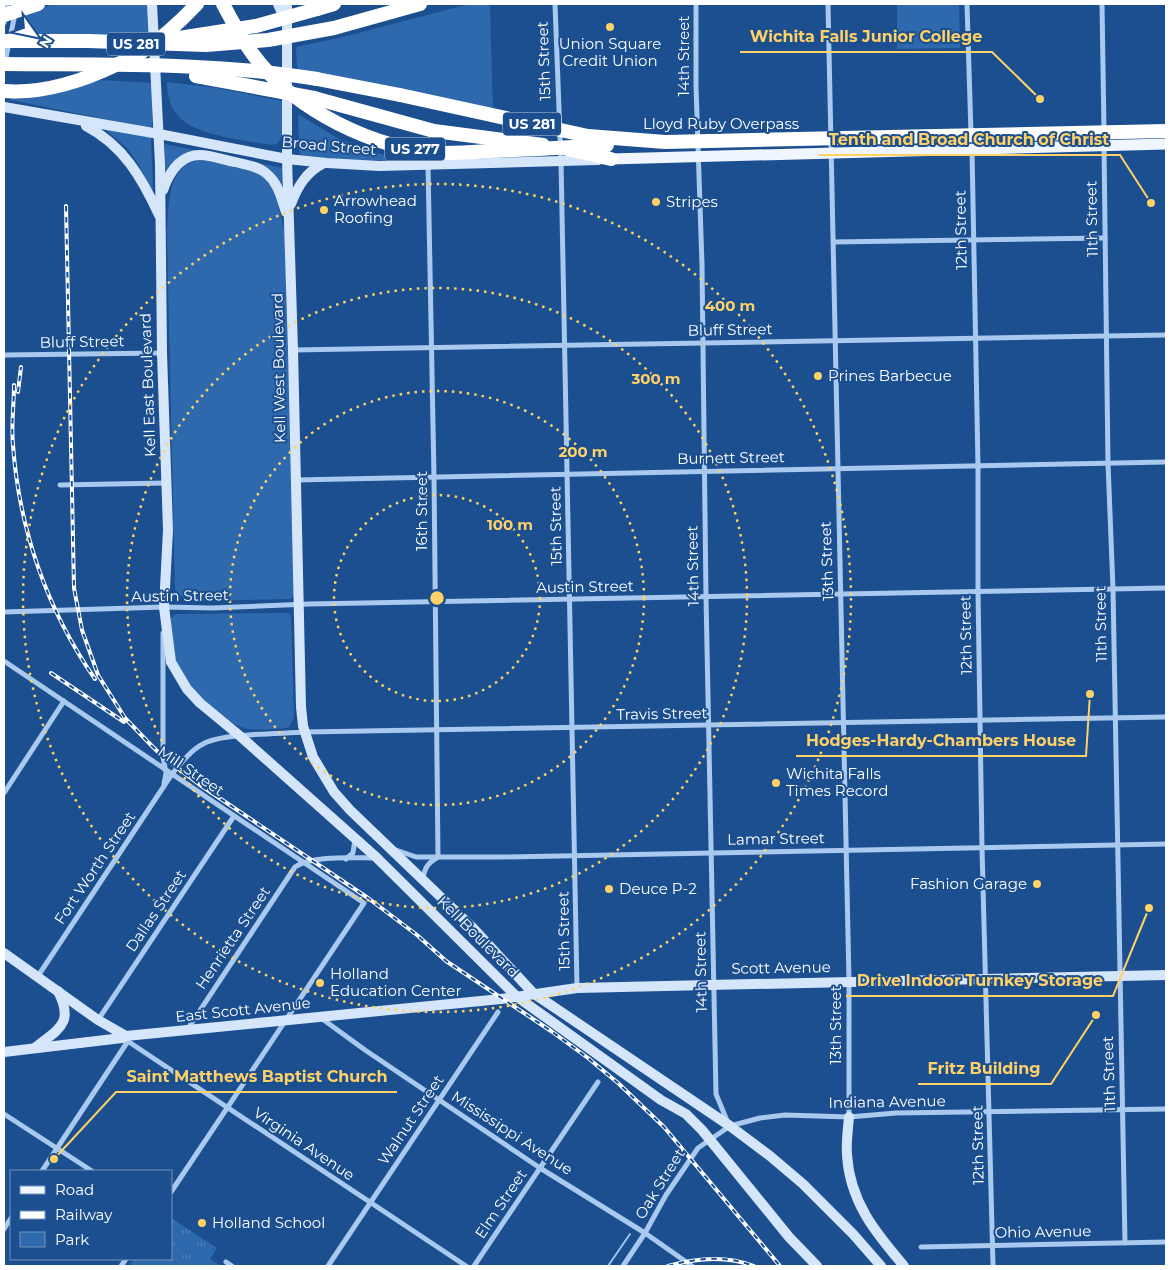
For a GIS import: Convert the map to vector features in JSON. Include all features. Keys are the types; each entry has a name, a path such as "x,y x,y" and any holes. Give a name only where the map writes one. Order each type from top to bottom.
{"highway":[{"path":"4,15 38,4"},
{"path":"4,91 12,92 55,87 94,76 138,55 180,22 197,4"},
{"name":"US 277","path":"224,4 231,20 253,54 279,83 307,106 341,125 373,139 408,149 444,153 665,142"},
{"path":"116,43 188,37 256,26 334,4"},
{"name":"US 281","path":"4,40 206,45 268,40 334,28 420,4"},
{"name":"US 281","path":"4,64 91,65"},
{"name":"Lloyd Ruby Overpass","path":"91,65 135,64 273,72 400,95 588,136 665,142 1166,131"},
{"path":"91,65 204,77 314,98 434,131 560,154 611,159"}],"main road":[{"name":"Kell East Boulevard","path":"152,4 159,134 162,353 168,530 164,607 171,662 178,675 187,690 200,703 240,736"},
{"path":"278,4 286,23"},
{"name":"Kell West Boulevard","path":"286,4 287,159 290,210 300,707 305,732"},
{"name":"Broad Street","path":"4,107 287,159 324,163 378,166 560,154"},
{"path":"77,120 99,132 129,160 161,219"},
{"path":"611,159 1166,144"},
{"path":"160,197 169,174 185,159 200,155 210,157 257,167 266,172 277,185 290,224"},
{"path":"290,210 296,189 314,168 324,163"},
{"name":"Kell Boulevard","path":"305,732 312,757 334,792 350,810 472,927 533,993 730,1126 770,1156 803,1184 853,1234 881,1266"},
{"name":"Kell Boulevard","path":"240,736 376,858 516,996 661,1100 686,1114 710,1140 789,1237 817,1266"},
{"path":"4,953 128,1039"},
{"name":"Scott Avenue","path":"516,996 577,988 1166,975"},
{"path":"34,1048 61,1026 66,1011 57,990"},
{"name":"East Scott Avenue","path":"4,1052 516,996"},
{"path":"849,1117 847,1155 857,1202 876,1232 904,1266"}],"street":[{"path":"4,23 7,4"},
{"path":"4,70 17,4"},
{"name":"15th Street","path":"555,4 568,474 577,988"},
{"name":"14th Street","path":"696,4 716,1094 730,1126"},
{"name":"13th Street","path":"828,4 849,981 849,1117"},
{"name":"12th Street","path":"967,4 974,239 982,848 994,1266"},
{"name":"11th Street","path":"1102,4 1108,463 1116,718 1125,1243"},
{"name":"16th Street","path":"428,164 438,731 438,857"},
{"path":"833,242 1105,238"},
{"name":"Bluff Street","path":"293,350 1166,335"},
{"name":"Bluff Street","path":"4,355 162,353"},
{"name":"Burnett Street","path":"296,480 1166,462"},
{"path":"60,485 166,482"},
{"name":"Austin Street","path":"4,612 164,607 212,608 298,604 435,603 1166,588"},
{"path":"163,787 166,770 163,757 162,664 164,607"},
{"name":"Mill Street","path":"4,661 364,903 286,1020"},
{"path":"4,793 64,701"},
{"name":"Travis Street","path":"172,774 183,760 203,744 240,736 305,732 1166,717"},
{"name":"Fort Worth Street","path":"38,976 172,774"},
{"name":"Dallas Street","path":"98,1020 234,816"},
{"path":"346,858 353,853 355,839"},
{"name":"Lamar Street","path":"388,847 411,856 438,857 1166,844"},
{"path":"424,880 426,866 438,857"},
{"path":"302,862 346,858 376,858"},
{"name":"Henrietta Street","path":"187,1031 295,867 302,862"},
{"name":"Walnut Street","path":"328,1266 498,1012"},
{"name":"Mississippi Avenue","path":"320,1017 540,1168 644,1233 692,1266"},
{"path":"172,1190 286,1020"},
{"path":"43,1170 128,1039"},
{"name":"Virginia Avenue","path":"128,1039 227,1108 466,1266"},
{"name":"Elm Street","path":"474,1266 598,1082"},
{"name":"Indiana Avenue","path":"730,1126 760,1118 785,1115 849,1117 896,1114 1166,1109"},
{"path":"4,1114 90,1170"},
{"name":"Oak Street","path":"623,1266 666,1195 698,1148 730,1126"},
{"name":"Ohio Avenue","path":"921,1247 1166,1242"},
{"path":"226,1262 232,1266"}],"green space":[{"path":"52,4 149,4 150,37 20,35 26,15"},
{"path":"469,4 490,4 493,114 297,71 296,47 343,37"},
{"path":"897,4 959,4 960,48 897,49"},
{"path":"100,80 152,83 151,128 11,100 8,97 58,92"},
{"path":"167,82 217,88 282,101 281,138 277,144 271,145 219,136 193,127 182,120 173,109 167,90"},
{"path":"298,114 339,139 398,160 355,161 302,155 299,152"},
{"path":"104,129 151,137 152,190 139,165 127,148"},
{"path":"165,144 283,168 284,185 281,186 277,179 205,153 164,177"},
{"path":"199,160 207,160 262,174 275,191 288,247 295,594 291,599 190,601 177,594 175,588 168,214 174,180 188,164"},
{"path":"289,613 291,616 294,717 290,726 286,728 260,730 240,727 207,703 188,683 181,672 172,647 171,618 176,614"},
{"path":"172,1219 217,1248 210,1259 221,1266 129,1266 133,1260 172,1260"}],"waterway":[{"path":"608,1266 630,1234"}],"railway":[{"path":"66,206 74,588 82,630 98,675 125,718 163,757 200,785 368,898 417,935 446,961 551,1031 618,1083 664,1127 780,1266"},
{"path":"18,392 21,367"},
{"path":"14,385 12,422 16,476 29,538 38,568 63,625 95,679"},
{"path":"51,673 124,722"},
{"path":"668,1266 689,1261 711,1259 733,1260 754,1266"}],"place":[{"name":"Union Square Credit Union","path":"610,27"},
{"name":"Wichita Falls Junior College","path":"1040,99"},
{"name":"Stripes","path":"656,202"},
{"name":"Tenth and Broad Church of Christ","path":"1151,203"},
{"name":"Arrowhead Roofing","path":"324,210"},
{"name":"Prines Barbecue","path":"818,376"},
{"name":"Hodges-Hardy-Chambers House","path":"1090,694"},
{"name":"Wichita Falls Times Record","path":"776,783"},
{"name":"Fashion Garage","path":"1037,884"},
{"name":"Deuce P-2","path":"609,889"},
{"name":"Drive Indoor Turnkey Storage","path":"1149,908"},
{"name":"Holland Education Center","path":"320,983"},
{"name":"Fritz Building","path":"1096,1015"},
{"name":"Saint Matthews Baptist Church","path":"54,1159"},
{"name":"Holland School","path":"202,1223"}]}
